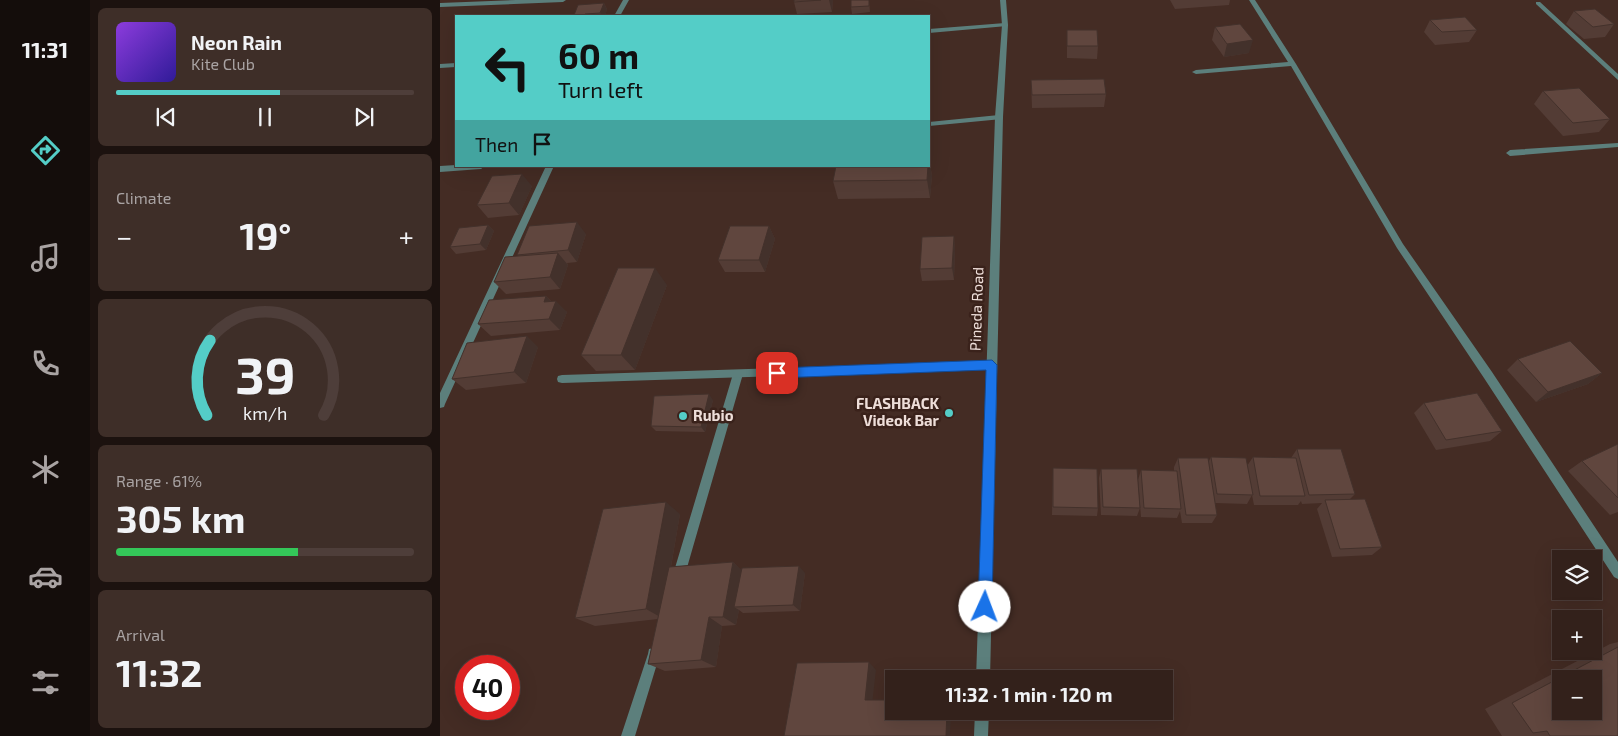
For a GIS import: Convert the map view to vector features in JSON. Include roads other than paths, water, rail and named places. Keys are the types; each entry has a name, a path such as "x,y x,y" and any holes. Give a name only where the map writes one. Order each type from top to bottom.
{"street":[{"path":"440,5 563,0"},
{"path":"618,15 626,0"},
{"name":"Pineda Road","path":"983,670 999,117 1005,25 1003,0"},
{"path":"1252,0 1293,64 1400,246 1488,375 1618,573"},
{"path":"1538,3 1618,78"},
{"path":"930,31 1005,25"},
{"path":"1196,72 1293,64"},
{"path":"440,66 455,65"},
{"path":"930,124 999,117"},
{"path":"1510,153 1618,144"},
{"path":"440,169 467,167"},
{"path":"440,404 550,167"},
{"path":"562,379 992,365"},
{"path":"675,588 738,374"},
{"path":"628,736 658,644"},
{"path":"981,736 982,720"}],"place":[{"name":"FLASHBACK Videok Bar","path":"949,413"},
{"name":"Rubio","path":"683,416"}]}
